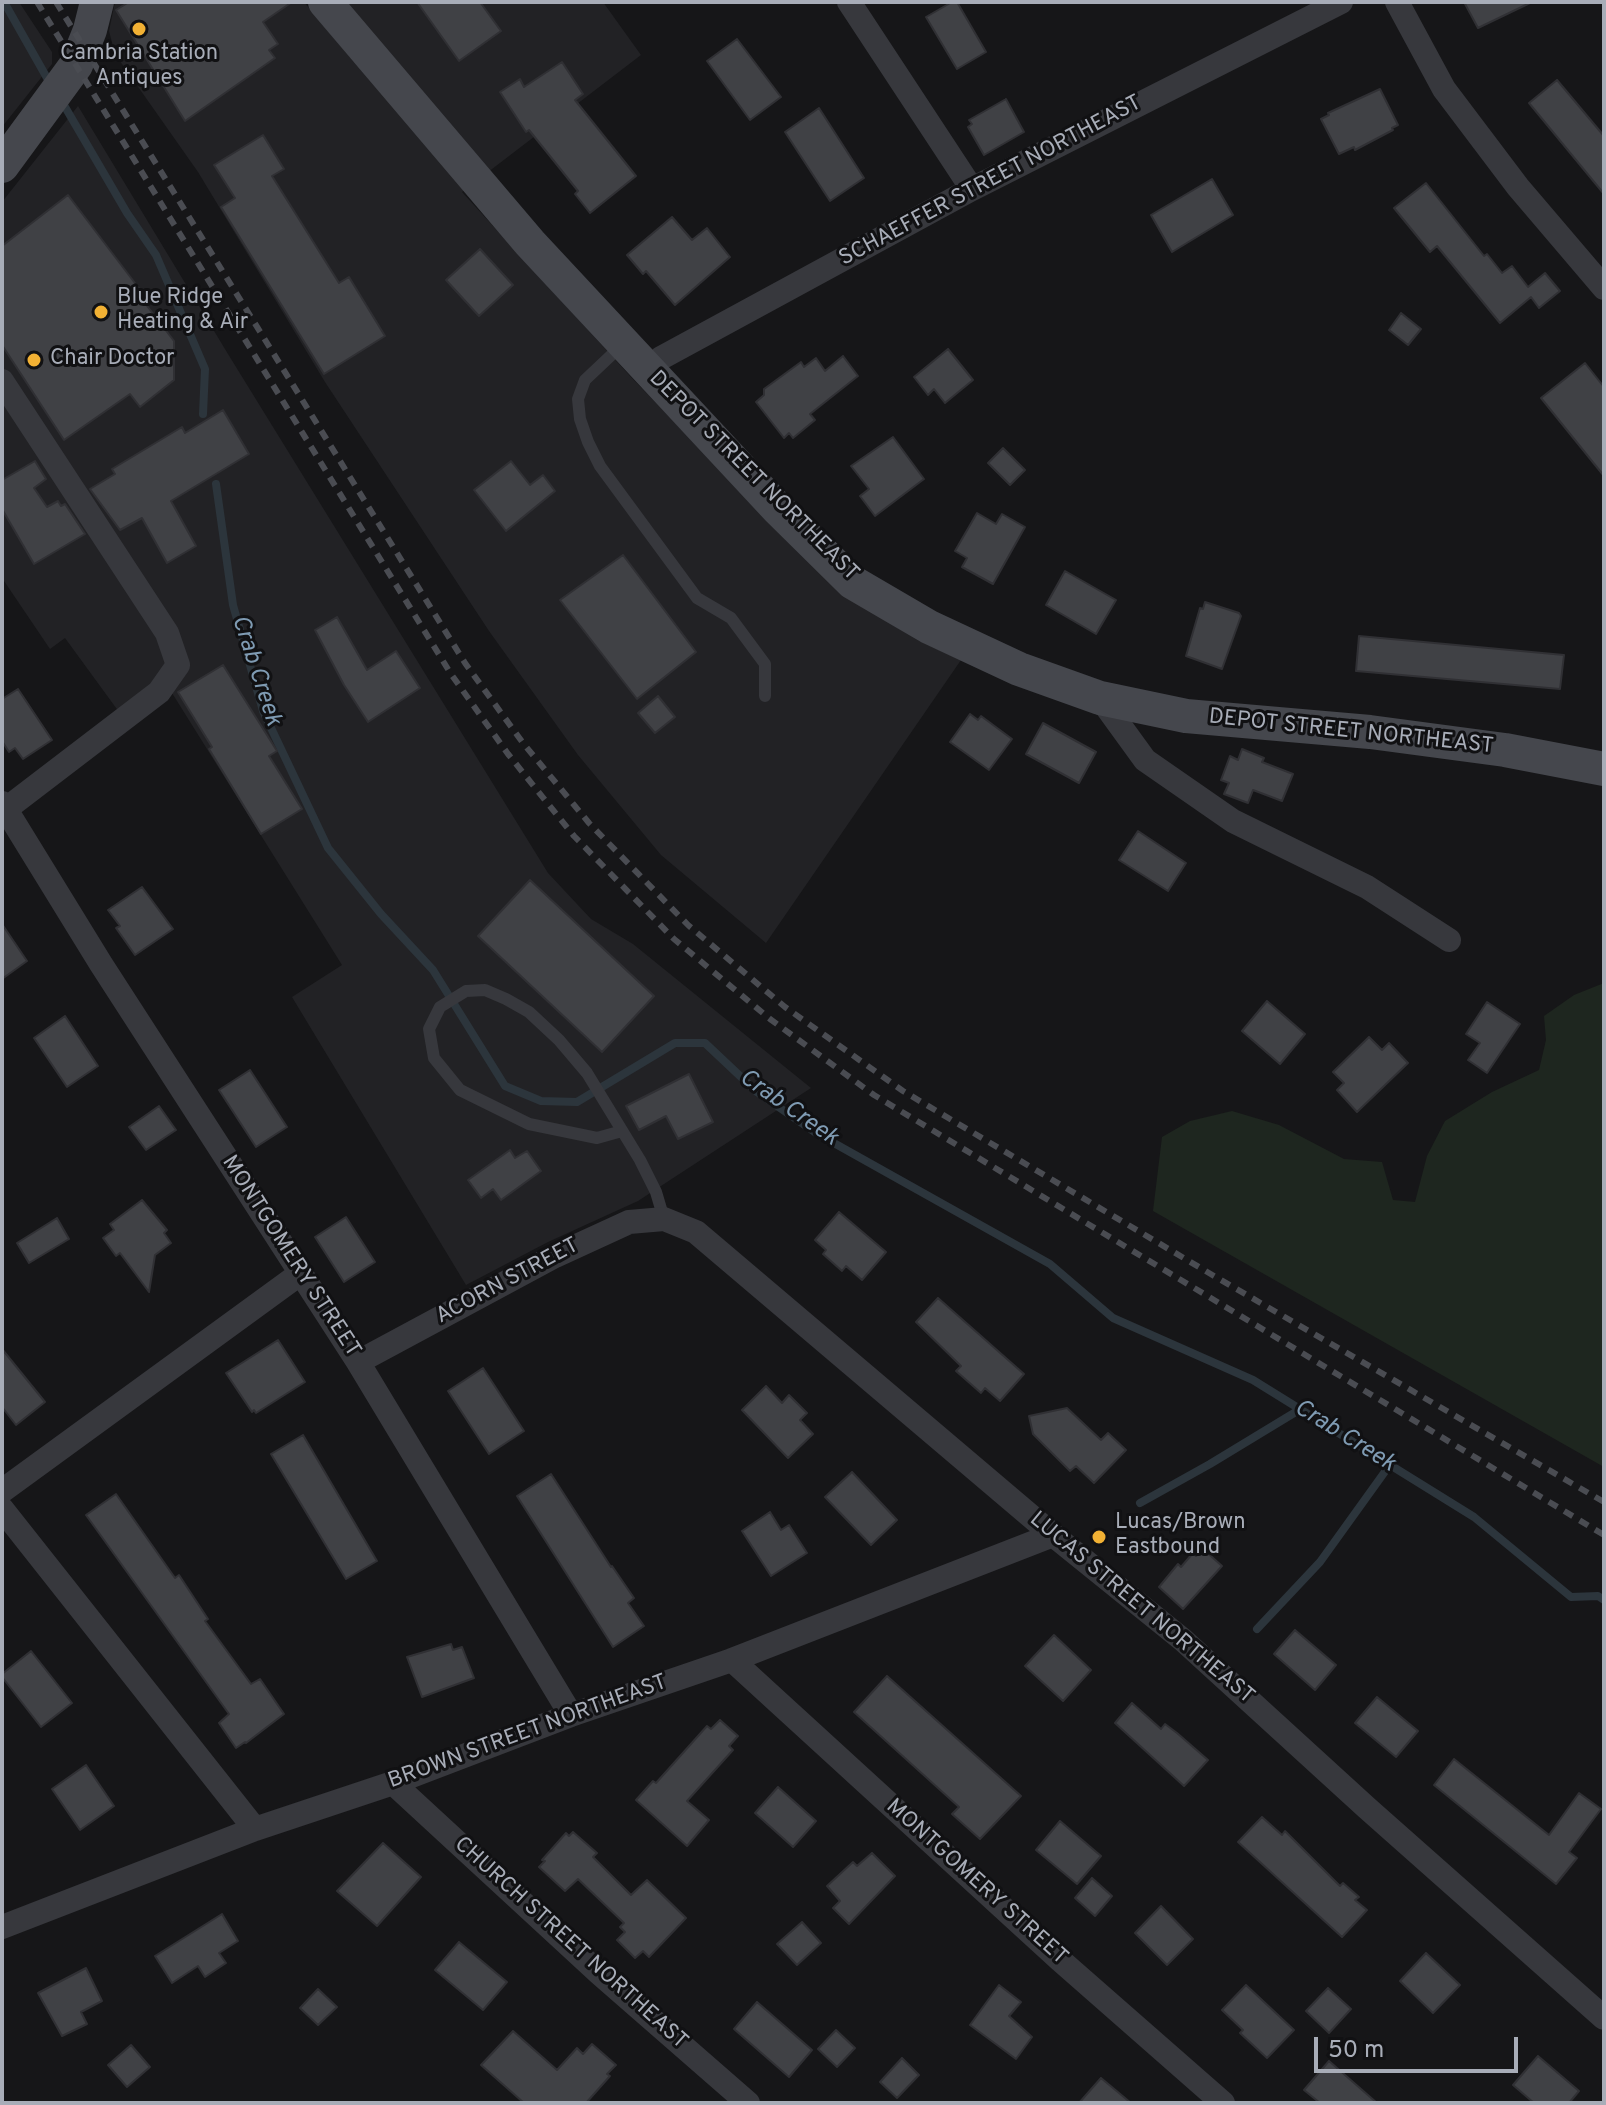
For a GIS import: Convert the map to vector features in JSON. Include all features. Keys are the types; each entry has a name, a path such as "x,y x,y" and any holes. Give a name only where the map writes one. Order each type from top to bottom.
{"street":[{"path":"2,166 66,80 84,48 97,2"},
{"name":"DEPOT STREET NORTHEAST","path":"325,2 530,243 778,509 852,582 929,627 1006,663 1100,698 1186,716 1370,732 1599,763"},
{"path":"849,2 972,189"},
{"name":"SCHAEFFER STREET NORTHEAST","path":"647,371 661,358 972,189 1341,2"},
{"path":"1397,2 1444,89 1518,187 1604,288"},
{"path":"2,381 167,633 178,665 159,692 4,806"},
{"path":"1100,698 1145,760 1233,821 1367,887 1449,940"},
{"name":"MONTGOMERY STREET","path":"4,806 101,964 358,1362 571,1715"},
{"name":"ACORN STREET","path":"358,1362 555,1256 629,1222 664,1219"},
{"name":"LUCAS STREET NORTHEAST","path":"664,1219 696,1232 1053,1535 1183,1640 1604,2018"},
{"path":"2,1491 301,1273"},
{"path":"2,1509 255,1829"},
{"name":"BROWN STREET NORTHEAST","path":"2,1927 255,1829 393,1783 571,1715 732,1660 1053,1535"},
{"name":"MONTGOMERY STREET","path":"732,1660 1060,1960 1223,2103"},
{"name":"CHURCH STREET NORTHEAST","path":"393,1783 599,1973 748,2103"}],"lane":[{"path":"623,344 585,380 578,399 580,419 588,442 600,466 697,598 731,618 765,664 765,696"},
{"path":"622,1131 597,1138 529,1124 460,1090 434,1058 429,1029 440,1007 466,991 485,990 529,1012 559,1040 587,1073 640,1160 656,1192 664,1219"}],"shaded area":[{"path":"2,2 19,2 52,52 52,64 2,127"},
{"path":"115,2 304,2 354,62 346,2 603,2 641,55 462,192 631,377 770,521 854,601 919,641 961,660 766,943 661,855 578,755 489,631 325,382 198,172 115,54 109,31"},
{"path":"78,106 548,873 591,919 633,944 811,1088 638,1201 548,1242 466,1285 292,997 342,965 162,677 119,712 65,638 50,649 2,578 2,202"},
{"path":"1604,983 1604,1467 1153,1211 1162,1137 1190,1121 1232,1111 1279,1125 1344,1159 1382,1162 1393,1200 1415,1202 1427,1156 1445,1121 1492,1092 1539,1070 1546,1040 1544,1016 1574,995"}],"building":[{"path":"129,2 292,2 263,22 278,44 269,50 275,58 185,121 116,10"},
{"path":"417,2 480,2 501,31 459,61"},
{"path":"957,2 986,52 957,69 926,17"},
{"path":"1464,2 1532,2 1478,28"},
{"path":"737,39 781,97 750,120 707,61"},
{"path":"562,62 583,94 575,100 636,176 590,213 575,194 578,191 529,130 526,132 500,92 520,79 524,87"},
{"path":"1557,80 1604,136 1604,194 1529,103"},
{"path":"1380,89 1398,125 1355,150 1354,147 1339,154 1321,119"},
{"path":"1006,99 1024,132 984,155 968,127 972,124 969,120"},
{"path":"819,108 864,178 830,201 785,132"},
{"path":"263,135 284,169 272,176 339,283 349,277 385,336 324,374 221,207 235,198 214,165"},
{"path":"1212,179 1233,215 1172,252 1151,215"},
{"path":"1426,183 1484,256 1487,254 1502,273 1512,266 1528,287 1545,273 1560,291 1539,308 1531,297 1500,323 1437,246 1430,252 1394,208"},
{"name":"Blue Ridge Heating & Air","path":"68,195 141,291 138,294 174,341 174,380 140,407 130,394 64,440 2,345 2,246"},
{"path":"672,217 692,240 707,228 730,257 675,305 646,271 643,274 627,255"},
{"path":"480,249 513,285 479,316 446,280"},
{"path":"1401,313 1421,329 1408,345 1389,330"},
{"path":"948,349 973,380 945,403 934,389 928,395 914,377"},
{"path":"843,356 858,376 810,414 815,420 793,438 789,433 784,438 756,402 764,395 764,389 801,362 804,367 816,358 825,371"},
{"path":"1585,363 1604,387 1604,476 1541,398"},
{"path":"223,410 249,454 171,501 196,546 167,563 142,518 120,530 90,489 115,474 112,469 182,427 185,433"},
{"path":"893,437 924,479 875,516 860,496 869,489 851,466"},
{"path":"1003,448 1025,470 1010,485 988,463"},
{"path":"35,461 46,479 34,488 47,507 58,501 61,506 65,504 85,534 34,564 2,509 2,480"},
{"path":"511,461 530,485 543,475 555,491 506,531 474,490"},
{"path":"977,513 996,524 1002,514 1025,527 993,584 962,567 967,558 955,551"},
{"path":"623,555 696,652 637,699 560,600"},
{"path":"1065,571 1116,600 1096,634 1046,605"},
{"path":"1205,602 1241,616 1222,669 1186,656 1200,608 1203,609"},
{"path":"337,617 367,670 396,651 420,688 368,722 315,630"},
{"path":"1359,636 1564,655 1560,689 1356,671"},
{"path":"223,665 277,751 269,756 302,809 261,834 178,692"},
{"path":"18,689 52,740 23,759 15,748 9,752 2,741 2,699"},
{"path":"658,696 675,717 655,733 638,713"},
{"path":"970,714 978,720 981,716 1012,739 989,770 950,742"},
{"path":"1043,723 1096,752 1079,783 1026,754"},
{"path":"1242,749 1264,758 1262,762 1293,774 1282,801 1253,790 1248,803 1224,794 1229,783 1221,780 1230,756 1238,760"},
{"path":"1138,831 1186,863 1168,891 1119,860"},
{"path":"530,880 654,996 602,1052 478,936"},
{"path":"142,887 173,929 135,955 116,928 120,926 108,910"},
{"path":"2,924 27,961 2,979"},
{"path":"1267,1001 1305,1034 1280,1064 1242,1031"},
{"path":"1487,1002 1520,1024 1487,1073 1468,1060 1480,1043 1466,1034"},
{"path":"65,1016 98,1066 67,1087 34,1038"},
{"path":"1369,1037 1382,1050 1389,1043 1408,1063 1357,1112 1337,1090 1344,1083 1333,1072"},
{"path":"250,1070 287,1127 256,1147 219,1090"},
{"path":"689,1074 713,1122 678,1139 666,1116 639,1130 626,1106"},
{"path":"159,1106 176,1130 146,1150 129,1127"},
{"path":"510,1150 515,1158 527,1151 541,1171 501,1200 493,1189 481,1198 468,1180"},
{"path":"142,1200 167,1230 164,1233 171,1243 155,1255 149,1292 120,1253 116,1256 103,1238 114,1230 110,1224"},
{"path":"839,1212 886,1252 862,1280 846,1266 842,1271 823,1254 826,1250 815,1240"},
{"path":"346,1217 375,1262 344,1282 315,1237"},
{"path":"57,1218 69,1239 29,1263 17,1243"},
{"path":"938,1298 1024,1374 1000,1401 985,1388 981,1393 956,1371 961,1366 916,1322"},
{"path":"278,1340 305,1382 256,1413 254,1410 252,1412 226,1373"},
{"path":"2,1349 45,1402 16,1425 2,1407"},
{"path":"483,1368 524,1431 489,1454 448,1391"},
{"path":"766,1386 782,1403 789,1395 807,1413 800,1420 813,1434 788,1458 742,1410"},
{"path":"1067,1408 1101,1440 1108,1433 1126,1450 1094,1483 1076,1466 1070,1471 1033,1434 1029,1416"},
{"path":"303,1435 377,1561 346,1579 271,1454"},
{"path":"852,1472 897,1520 871,1545 825,1497"},
{"path":"551,1474 634,1598 628,1603 644,1626 613,1647 517,1496"},
{"path":"116,1494 175,1578 179,1575 208,1619 205,1621 251,1684 260,1679 284,1714 236,1748 219,1723 229,1714 86,1515"},
{"path":"770,1512 781,1530 789,1525 807,1553 771,1576 742,1531"},
{"path":"1203,1549 1222,1566 1183,1609 1159,1587 1178,1564 1181,1567 1193,1553 1196,1556"},
{"path":"1295,1630 1336,1665 1315,1690 1274,1654"},
{"path":"1054,1635 1091,1670 1063,1701 1025,1666"},
{"path":"451,1644 453,1650 462,1647 474,1678 422,1697 407,1657"},
{"path":"31,1651 72,1703 41,1727 2,1677"},
{"path":"887,1676 1021,1796 980,1839 952,1814 959,1807 854,1712"},
{"path":"1377,1697 1418,1731 1396,1757 1355,1723"},
{"path":"1132,1703 1161,1729 1165,1724 1208,1760 1184,1786 1115,1723"},
{"path":"720,1720 738,1736 729,1746 733,1750 687,1801 709,1820 687,1846 636,1800 653,1781 656,1783 707,1726 711,1729"},
{"path":"1454,1759 1549,1835 1579,1793 1601,1809 1569,1852 1577,1858 1556,1884 1434,1785"},
{"path":"86,1765 114,1806 80,1830 52,1789"},
{"path":"778,1787 816,1821 793,1847 755,1813"},
{"path":"1262,1817 1282,1835 1285,1831 1340,1886 1343,1883 1359,1897 1355,1900 1367,1910 1342,1937 1238,1842"},
{"path":"1060,1821 1101,1856 1077,1884 1036,1850"},
{"path":"573,1832 597,1853 593,1857 631,1895 647,1880 686,1918 649,1957 643,1951 635,1958 617,1940 625,1932 620,1927 624,1923 578,1879 565,1891 539,1867 566,1833 569,1836"},
{"path":"383,1843 421,1877 377,1926 337,1891"},
{"path":"872,1853 895,1876 849,1924 833,1908 840,1901 827,1886 853,1862 857,1866"},
{"path":"1092,1878 1112,1896 1095,1916 1075,1898"},
{"path":"1161,1906 1193,1939 1167,1965 1135,1933"},
{"path":"222,1914 238,1941 219,1953 226,1963 205,1977 198,1966 172,1983 155,1956"},
{"path":"802,1922 821,1943 797,1965 777,1944"},
{"path":"459,1942 507,1982 483,2010 435,1970"},
{"path":"1426,1953 1460,1985 1433,2013 1400,1981"},
{"path":"86,1968 102,2001 81,2012 87,2024 62,2036 38,1993"},
{"path":"999,1985 1021,2002 1009,2016 1032,2037 1016,2059 970,2025"},
{"path":"1246,1985 1294,2030 1267,2058 1240,2033 1243,2030 1222,2010"},
{"path":"1328,1988 1351,2009 1329,2033 1306,2011"},
{"path":"318,1989 337,2007 318,2025 300,2008"},
{"path":"757,2002 812,2050 789,2077 734,2029"},
{"path":"836,2030 855,2048 837,2067 818,2049"},
{"path":"513,2031 557,2070 577,2048 583,2054 592,2044 616,2065 586,2103 524,2103 481,2065"},
{"path":"131,2045 150,2067 127,2087 108,2065"},
{"path":"1538,2056 1579,2091 1569,2103 1534,2103 1513,2085"},
{"path":"902,2058 919,2075 897,2098 880,2082"},
{"path":"1329,2061 1377,2103 1320,2103 1304,2090"},
{"path":"1101,2078 1131,2103 1079,2103"}],"waterway":[{"name":"Crab Creek","path":"4,2 51,85"},
{"name":"Crab Creek","path":"61,100 127,213 156,255 205,369 203,414"},
{"name":"Crab Creek","path":"216,484 233,605 263,711 328,848 381,914 433,970 505,1086 541,1101 577,1102 675,1043 705,1043 757,1092 816,1133 1050,1264 1113,1318 1253,1380 1474,1517 1571,1597 1598,1596 1604,1600"},
{"path":"1140,1503 1299,1410"},
{"path":"1257,1629 1320,1562 1389,1466"}],"railway":[{"path":"37,2 451,674 508,754 574,836 674,939 770,1019 874,1095 1604,1535"},
{"path":"56,2 465,663 523,743 589,823 688,925 785,1007 903,1091 1604,1502"}],"place":[{"name":"Cambria Station Antiques","path":"139,29"},
{"name":"Blue Ridge Heating & Air","path":"101,312"},
{"name":"Chair Doctor","path":"34,360"},
{"name":"Lucas/Brown Eastbound","path":"1099,1537"}]}
